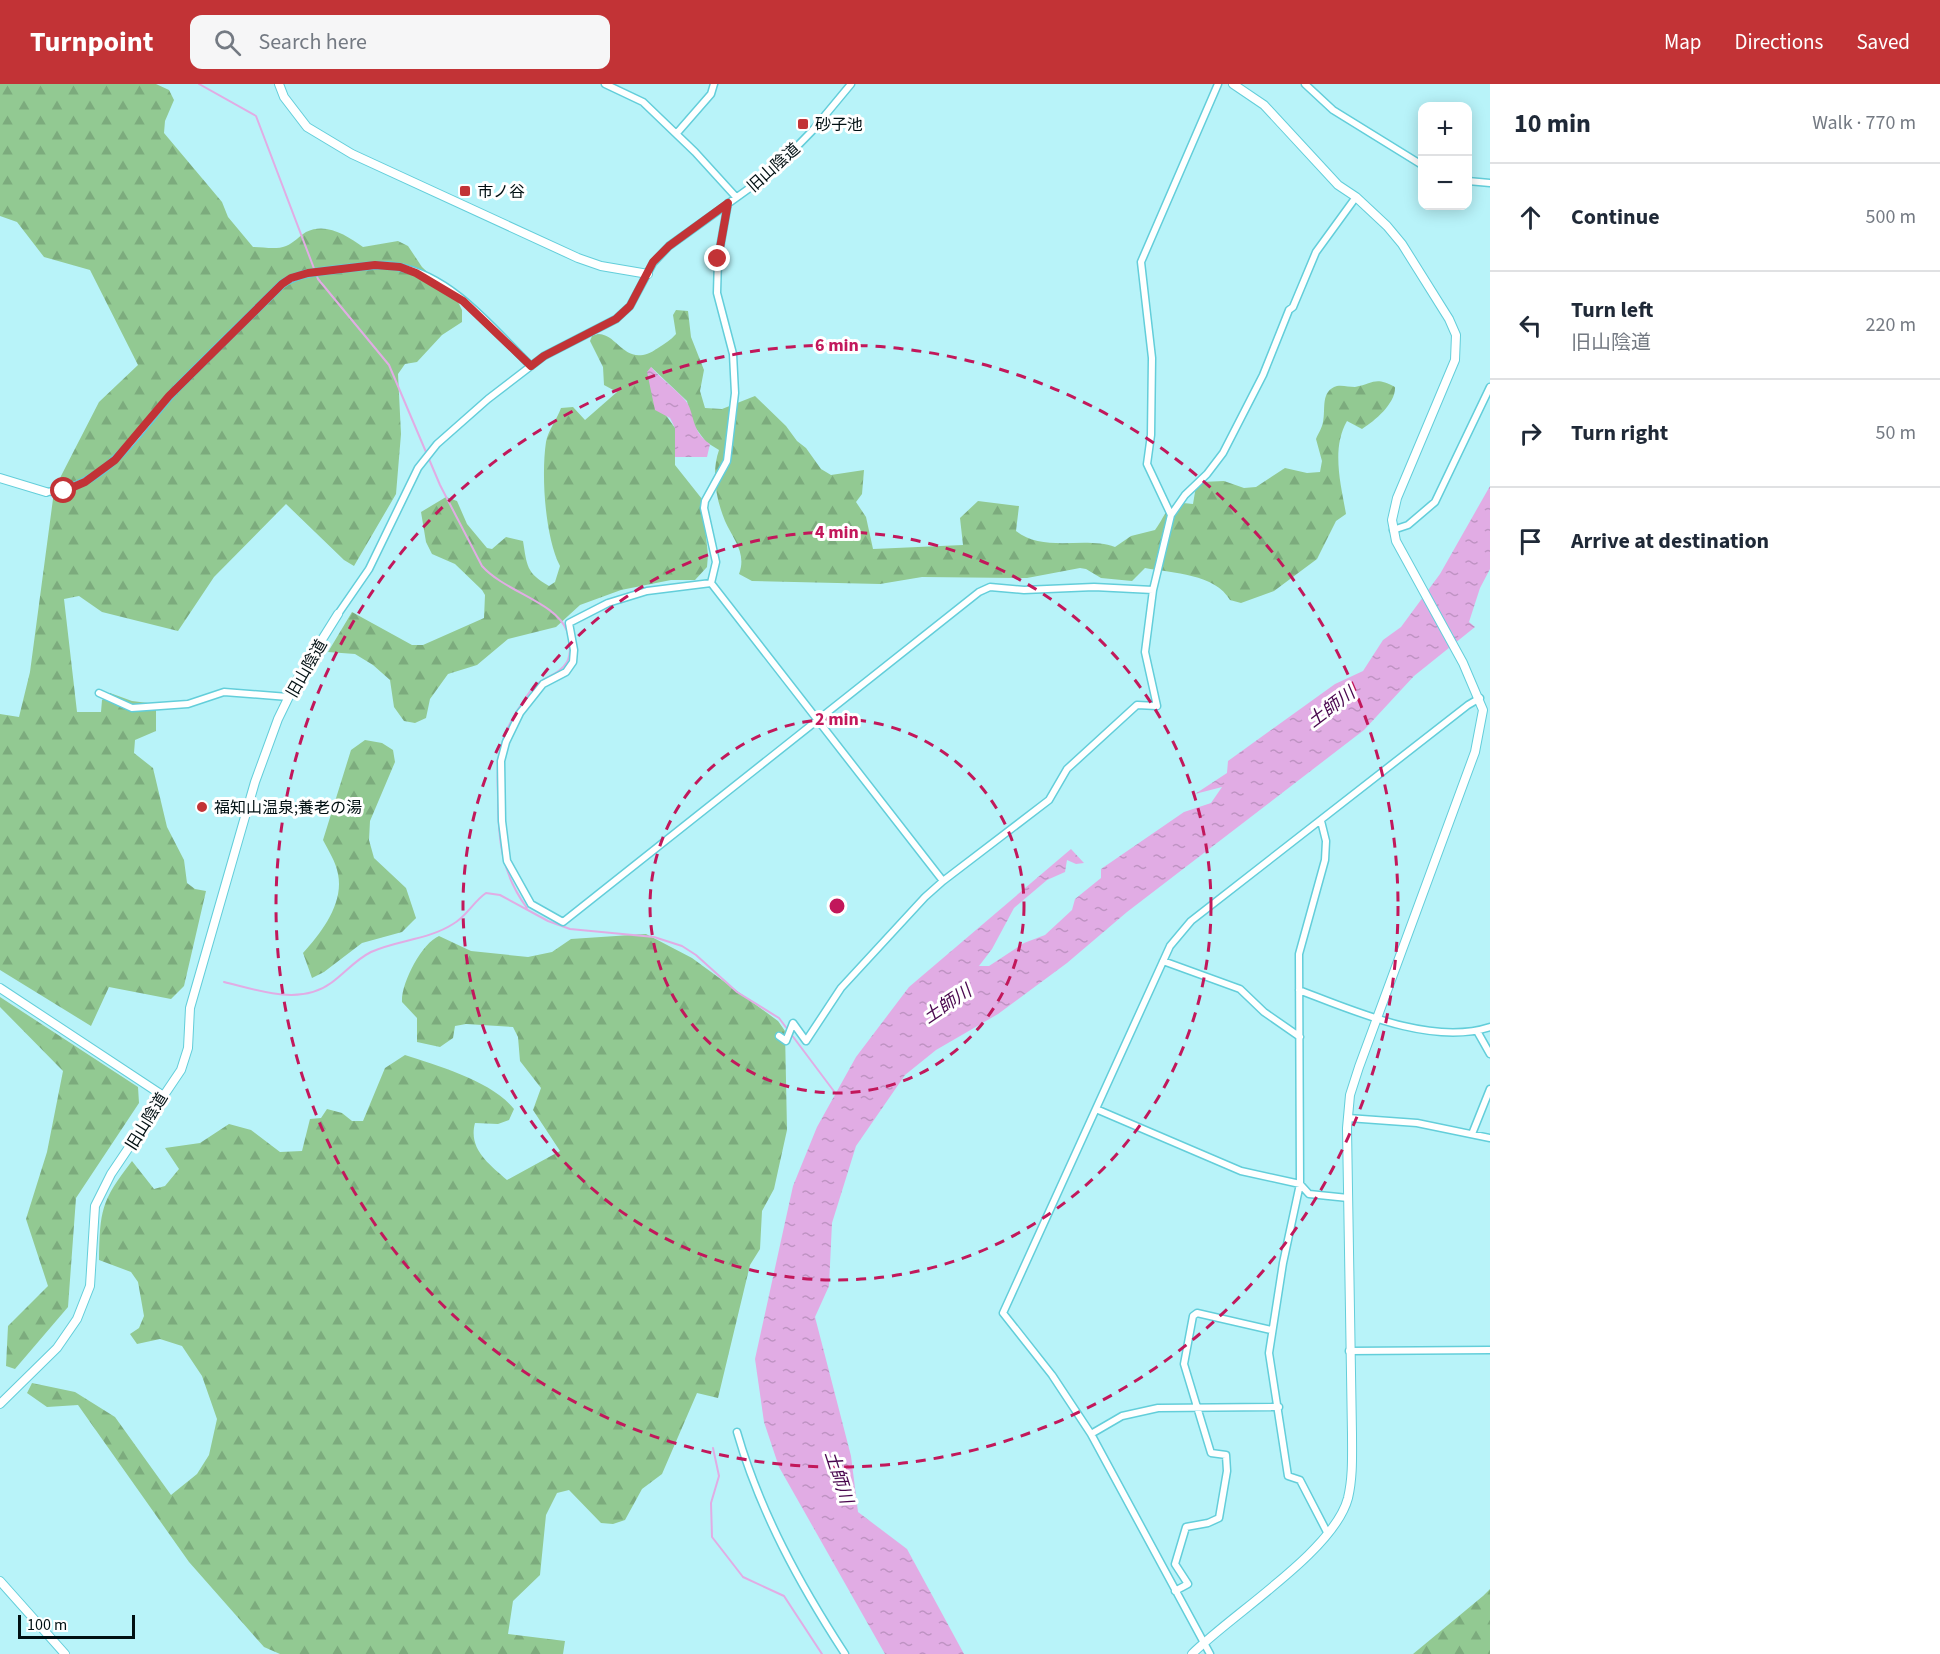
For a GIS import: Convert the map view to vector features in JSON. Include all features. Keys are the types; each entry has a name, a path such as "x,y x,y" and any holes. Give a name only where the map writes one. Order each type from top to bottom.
{"street":[{"path":"279,84 284,97 308,127 352,154 578,258 601,266 648,274"},
{"path":"605,84 643,102 676,133 736,197"},
{"path":"676,133 687,124 711,94 714,84"},
{"name":"旧山陰道","path":"0,1404 57,1348 77,1320 90,1286 95,1206 111,1174 138,1137 162,1095 181,1070 188,1048 190,1008 233,855 255,782 288,698 297,678 369,569 417,468 437,444 531,366 550,352 616,319 630,306 653,262 669,246 772,172 812,131 851,84"},
{"path":"1171,515 1147,464 1151,435 1152,358 1141,262 1218,84"},
{"path":"1192,1654 1318,1546 1339,1520 1348,1499 1352,1471 1348,1198 1350,1095 1375,1019 1475,752 1483,710 1463,663 1396,541 1393,530 1396,498 1455,360 1456,335 1449,318 1402,244 1356,197 1338,185 1264,105 1233,84"},
{"path":"1305,84 1333,110 1418,163"},
{"path":"1472,181 1490,183"},
{"path":"779,1036 786,1041 793,1023 806,1041 818,1020 865,960 943,880 1049,800 1067,769 1137,705 1157,706 1145,652 1153,590 1171,515 1185,495 1207,474 1223,453 1263,375 1316,252 1356,197"},
{"path":"711,583 716,562 704,508 705,501 727,461 735,377 733,354 717,292 718,259 728,203"},
{"path":"0,478 46,492 64,491 85,482 115,460 169,396 282,284 291,278 308,273 375,265 400,267 416,273 463,301 531,366"},
{"path":"1393,530 1408,525 1436,502 1490,387"},
{"path":"711,583 647,591 608,603 569,623 574,650 573,662 566,672 543,684 520,713 506,742 501,761 502,821 507,861 531,903 563,922 979,592 990,587 1023,590 1094,587 1153,590"},
{"path":"711,583 943,880"},
{"path":"99,693 132,708 188,704 224,692 288,698"},
{"path":"1210,1654 1091,1434 1052,1375 1003,1313 1170,946 1191,921 1468,705 1480,699"},
{"path":"1321,821 1326,841 1324,860 1299,954 1300,1184 1271,1330 1269,1353 1279,1407 1280,1438 1288,1476 1300,1480 1328,1534"},
{"path":"1163,961 1240,989 1264,1012 1300,1037"},
{"path":"0,988 162,1095"},
{"path":"1299,990 1401,1027 1477,1031 1490,1027"},
{"path":"1477,1031 1490,1054"},
{"path":"1472,1134 1490,1089"},
{"path":"1096,1109 1241,1171 1300,1184 1309,1194 1348,1198"},
{"path":"1348,1118 1417,1123 1490,1138"},
{"path":"1175,1591 1188,1584 1175,1564 1186,1527 1219,1518 1227,1471 1226,1455 1211,1453 1184,1364 1193,1316 1197,1313 1271,1330"},
{"path":"1349,1351 1490,1350"},
{"path":"1091,1434 1122,1416 1158,1408 1279,1407"},
{"path":"737,1432 753,1483 769,1521 806,1590 845,1654"},
{"path":"0,1581 65,1654"}],"green space":[{"path":"0,84 156,84 169,90 174,100 165,121 164,133 222,202 228,217 253,247 282,247 314,229 329,229 363,247 398,241 408,246 422,267 457,300 462,310 462,322 442,335 417,362 405,364 398,374 401,434 396,494 354,566 344,560 286,504 214,577 178,631 102,612 79,596 64,599 77,712 101,712 102,700 110,693 132,701 156,704 156,731 135,740 134,753 153,768 167,827 184,860 187,883 195,889 206,891 184,986 171,999 109,987 91,1026 0,970 0,714 19,717 30,672 53,499 61,476 99,402 138,365 90,270 44,257 17,222 0,216"},
{"path":"676,310 688,311 691,337 704,370 700,391 705,408 722,409 755,396 806,448 821,469 831,475 864,470 862,494 856,502 866,517 873,549 963,545 960,518 978,501 1019,506 1016,531 1027,538 1051,543 1091,543 1115,547 1131,536 1155,530 1172,506 1184,503 1193,504 1196,486 1201,482 1224,481 1244,488 1256,487 1285,468 1307,473 1320,472 1322,461 1316,439 1324,417 1328,392 1337,386 1355,387 1378,381 1395,387 1392,399 1373,421 1362,429 1347,421 1342,432 1338,455 1346,514 1336,521 1317,559 1274,591 1241,603 1230,600 1223,591 1204,580 1180,573 1145,568 1132,581 1101,578 1080,568 1027,578 922,577 880,584 752,581 739,574 740,553 719,504 715,468 719,450 706,442 692,423 687,401 651,367 665,414 675,428 675,465 702,499 708,555 707,567 695,580 671,580 621,590 580,605 556,627 508,639 477,665 448,674 430,699 426,718 415,723 404,721 394,707 390,680 373,665 355,654 328,652 352,612 412,645 423,645 484,618 485,595 482,590 455,564 432,554 426,542 421,512 446,497 457,501 467,524 487,548 492,549 506,537 523,541 527,562 532,572 549,586 555,582 560,566 551,539 546,506 544,471 547,438 561,408 573,407 585,420 617,392 604,385 603,367 590,341 592,336 601,334 628,352 636,355 646,354 676,334 673,315"},
{"path":"365,740 382,743 393,750 395,762 370,821 369,840 374,858 406,888 416,918 402,932 362,943 324,972 312,978 303,953 330,916 338,896 339,885 336,865 323,840 351,750"},
{"path":"646,934 692,958 778,1021 785,1031 787,1130 774,1189 762,1211 760,1249 750,1265 718,1398 697,1393 662,1474 642,1489 625,1520 613,1524 601,1523 569,1490 557,1493 546,1515 540,1575 513,1601 508,1634 565,1641 563,1654 280,1654 264,1647 189,1562 78,1405 47,1407 27,1393 32,1383 75,1392 115,1417 171,1495 197,1474 209,1455 217,1419 202,1376 182,1346 160,1339 137,1344 130,1334 139,1328 144,1316 138,1282 131,1272 99,1260 100,1229 108,1197 132,1161 154,1189 165,1186 179,1169 165,1148 200,1143 229,1124 251,1130 280,1152 302,1151 310,1119 321,1118 327,1109 342,1113 352,1121 363,1121 385,1068 405,1055 479,1083 492,1090 514,1109 509,1120 498,1124 475,1123 474,1132 477,1148 493,1168 507,1180 560,1151 533,1110 541,1088 520,1061 518,1037 513,1027 466,1024 455,1026 453,1038 440,1047 417,1042 417,1018 402,1002 405,985 414,964 432,940 439,936 471,951 528,957 552,952 571,939"},
{"path":"0,997 138,1087 139,1103 76,1198 68,1307 15,1369 6,1366 8,1326 48,1286 26,1219 47,1152 63,1071 0,1007"},
{"path":"1490,1589 1490,1654 1413,1654 1483,1596"}],"water":[{"path":"651,367 688,405 699,433 710,444 707,457 675,457 675,428 670,418 655,410 647,372"},
{"name":"土師川","path":"1490,486 1490,569 1480,588 1469,622 1475,627 1414,676 1364,730 1127,912 1067,963 998,1014 936,1050 905,1075 856,1146 832,1223 829,1286 815,1317 851,1456 858,1512 907,1549 964,1654 885,1654 779,1467 764,1422 755,1359 793,1186 817,1127 856,1057 909,987 1071,849 1084,863 1076,864 1067,860 1065,872 1047,880 1014,908 992,949 979,966 989,966 1024,943 1045,935 1072,910 1075,899 1101,878 1101,869 1184,812 1211,803 1222,787 1195,794 1227,773 1228,761 1335,684 1363,671 1383,640 1401,627 1440,574"}],"waterway":[{"path":"199,84 256,116 318,279 389,365 440,485 482,566 503,583 552,612 567,631 570,647 567,662 564,667 539,682 527,695 506,731 499,758 500,841 506,868 518,895 527,908"},
{"path":"224,982 279,994 306,994 319,990 371,952 443,929 458,921 486,893 500,895 548,921 570,929 654,937 682,946 696,955 737,992 779,1018 836,1094"},
{"path":"713,1448 719,1476 711,1503 712,1537 743,1577 784,1596 822,1654"}],"place":[{"name":"砂子池","path":"803,124"},
{"name":"市ノ谷","path":"465,191"},
{"name":"福知山温泉;養老の湯","path":"202,807"}],"route":[{"path":"64,491 85,482 115,460 134,441 169,396 282,284 291,278 308,273 375,265 400,267 440,284 463,301 531,366 544,356 616,319 630,306 641,289 653,262 700,221 728,203 718,259"}]}
